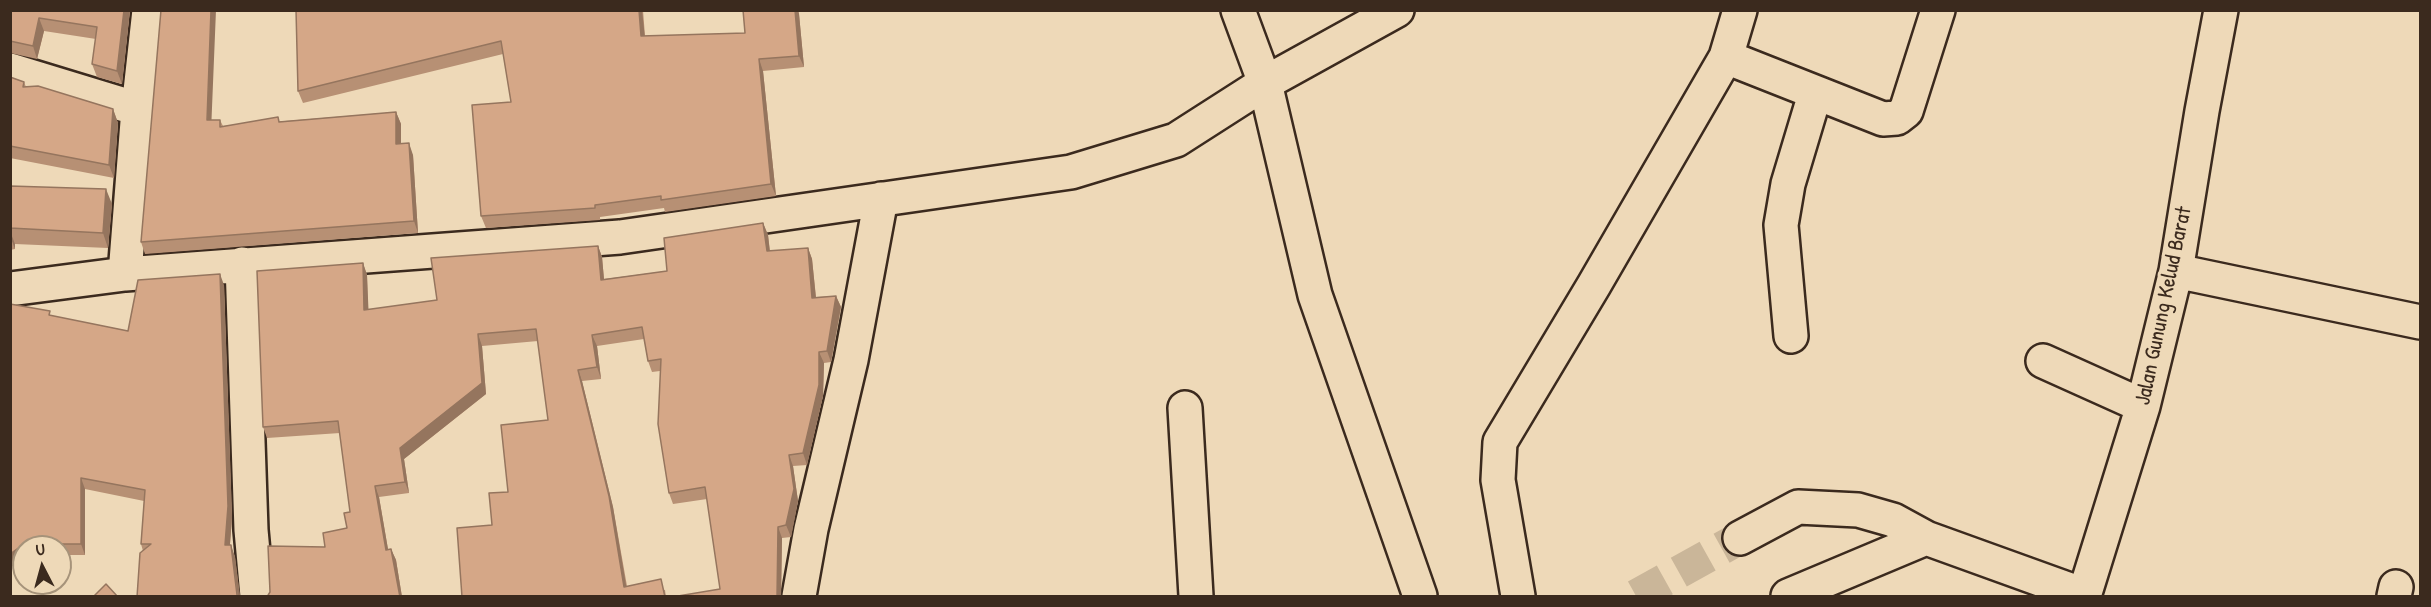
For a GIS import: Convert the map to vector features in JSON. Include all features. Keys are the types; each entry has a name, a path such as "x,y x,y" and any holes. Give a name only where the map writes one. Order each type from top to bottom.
{"street":[{"path":"125,274 138,109 149,10"},
{"path":"1238,10 1265,83 1315,295 1420,597"},
{"path":"10,289 125,274 242,264 620,237 1082,169 1176,140 1265,83 1397,10"},
{"path":"1518,597 1498,480 1500,442 1726,57 1740,10"},
{"path":"1726,57 1883,119 1897,118 1906,111 1938,10"},
{"name":"Jalan Gunung Kelud Barat","path":"2084,596 2143,405 2176,272 2221,10"},
{"path":"10,70 138,109"},
{"path":"1791,336 1781,225 1788,184 1815,94"},
{"path":"799,597 811,529 851,360 881,199"},
{"path":"242,264 251,530 257,584"},
{"path":"2176,272 2421,322"},
{"path":"2043,361 2143,405"},
{"path":"1185,408 1196,597"},
{"path":"1740,538 1798,507 1858,510 1893,520 1926,538 2084,596"},
{"path":"1788,597 1926,538"}],"building":[{"path":"10,10 124,10 117,71 92,64 97,27 39,18 33,46 10,41"},
{"path":"161,10 211,10 207,120 220,120 220,127 278,117 279,122 396,112 396,144 409,143 414,221 141,242"},
{"path":"296,10 639,10 641,36 745,33 743,10 795,10 799,56 759,59 771,184 661,200 661,196 595,205 595,208 481,216 472,105 511,102 501,41 298,91"},
{"path":"10,77 24,82 23,87 38,86 113,109 109,165 10,146"},
{"path":"10,186 106,189 103,233 10,228"},
{"path":"763,223 767,251 808,248 812,298 836,296 827,351 819,352 819,385 803,453 789,455 794,489 786,525 778,527 777,597 672,597 720,589 705,487 669,493 658,424 661,359 648,361 642,327 592,335 597,367 578,370 609,496 624,587 661,579 665,597 462,597 457,528 492,525 489,493 508,492 501,425 548,420 536,329 478,334 482,383 400,448 405,482 375,486 386,550 391,549 400,597 267,597 270,592 268,546 325,547 323,533 347,528 344,513 350,512 338,421 263,427 257,271 363,263 364,310 437,300 431,258 598,246 601,280 667,271 664,238"},
{"path":"220,274 228,506 225,545 231,545 239,597 137,597 140,553 151,544 141,544 145,490 81,478 81,544 72,544 72,535 12,535 12,553 10,554 10,304 50,311 49,315 128,331 138,280"},
{"path":"106,584 118,597 93,597"}],"tunnel":[{"path":"1636,596 1740,538"}]}
